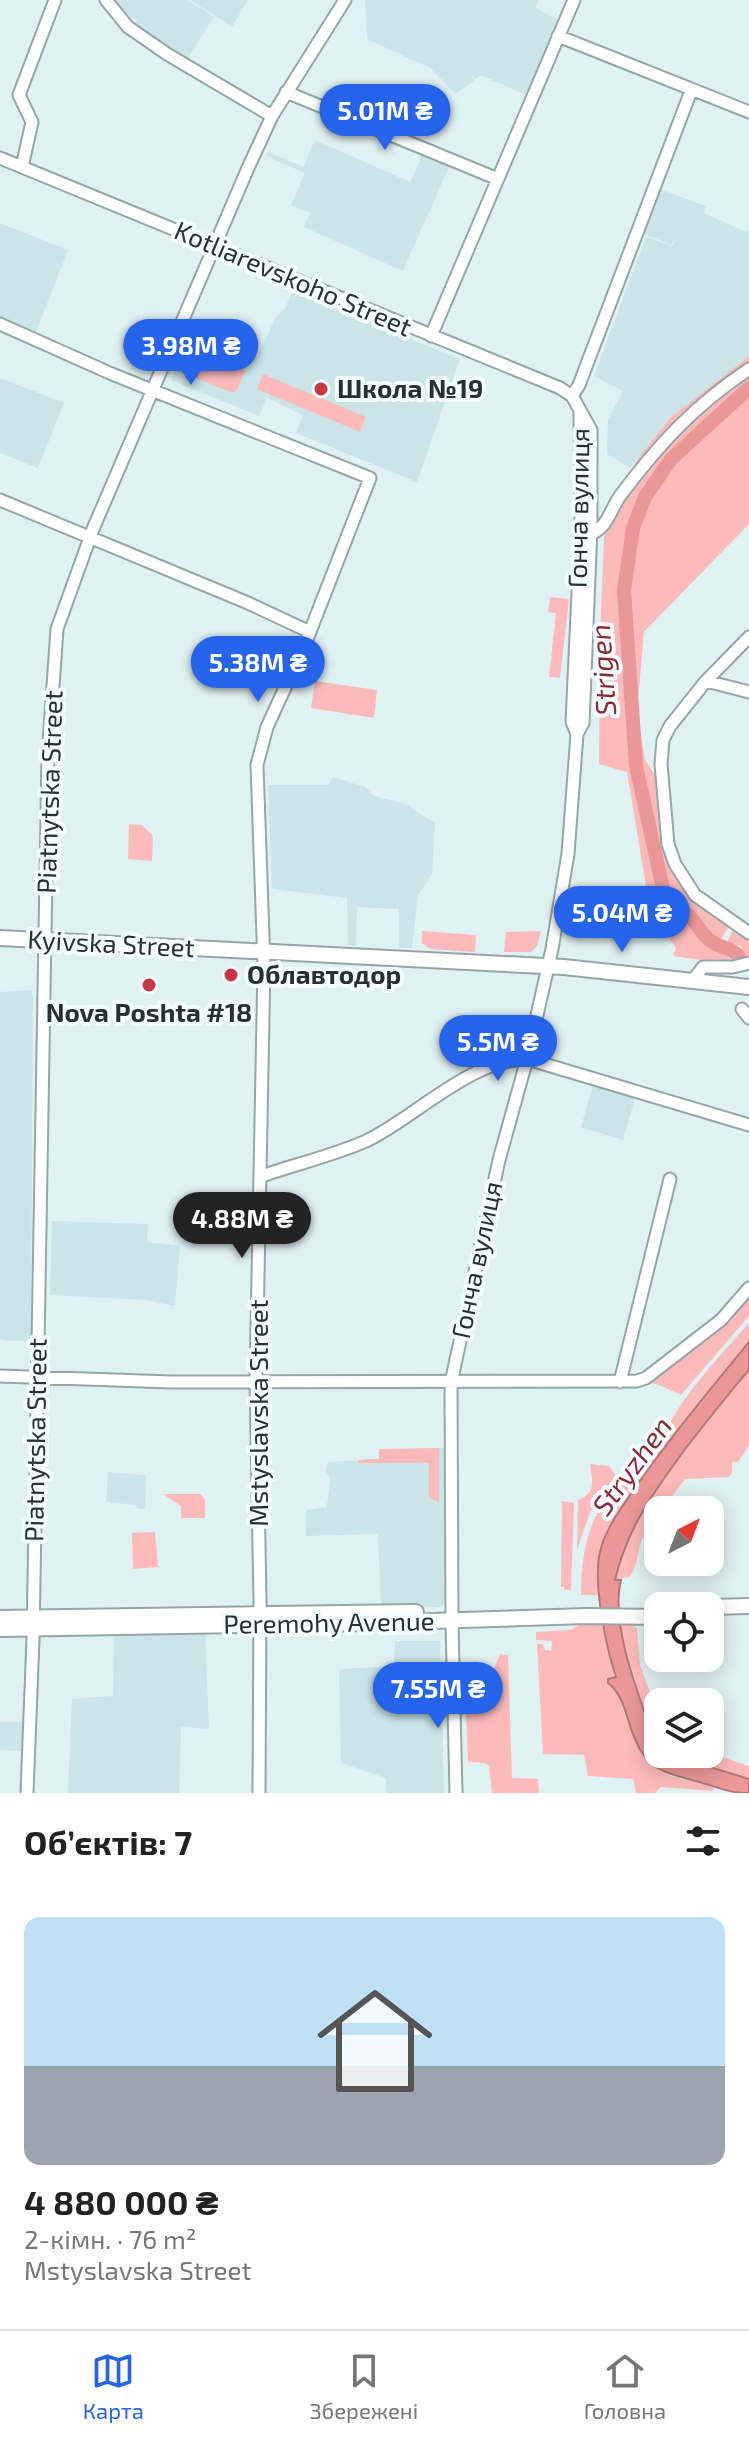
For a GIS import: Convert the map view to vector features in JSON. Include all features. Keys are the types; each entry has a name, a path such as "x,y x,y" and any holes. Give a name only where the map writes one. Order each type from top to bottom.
{"main road":[{"name":"Kyivska Street","path":"0,938 548,966 749,987"},
{"path":"724,1607 749,1606"},
{"name":"Peremohy Avenue","path":"0,1618 32,1623 644,1610"},
{"name":"Peremohy Avenue","path":"631,1612 644,1614"},
{"path":"724,1616 749,1616"},
{"name":"Peremohy Avenue","path":"0,1629 32,1623"}],"street":[{"path":"22,167 32,122 19,95 55,0"},
{"path":"106,0 128,27 167,54 272,116"},
{"name":"Piatnytska Street","path":"27,1793 48,757 57,629 90,538 152,389 272,116 345,0"},
{"path":"431,336 574,0"},
{"path":"558,36 749,112"},
{"path":"580,409 572,396 579,385 691,91"},
{"path":"286,92 498,179"},
{"name":"Kotliarevskoho Street","path":"0,158 560,388 572,396"},
{"path":"0,324 152,389"},
{"name":"Гонча вулиця","path":"591,534 601,530 617,500 670,433 696,408 749,369"},
{"name":"Mstyslavska Street","path":"152,389 370,478 310,632 267,727 257,765 263,951 262,1176 256,1380 259,1793"},
{"name":"Гонча вулиця","path":"456,1793 451,1383 499,1160 527,1059 548,966 568,854 577,734 583,723 591,534 591,430 580,409"},
{"name":"Гонча вулиця","path":"577,734 572,722 581,527 580,409"},
{"path":"0,500 310,632"},
{"path":"749,637 706,681 670,726 663,740 662,787 668,844 679,872 695,895 749,933"},
{"path":"706,681 749,692"},
{"path":"693,980 703,967 733,967 749,963"},
{"path":"262,1176 305,1164 364,1141 396,1126 482,1070 517,1059 527,1059 749,1125"},
{"path":"620,1382 670,1179"},
{"path":"0,1376 171,1382 637,1381 646,1378 721,1320 749,1288"}],"shaded area":[{"path":"113,0 188,0 214,17 185,62 134,26 137,20 118,9"},
{"path":"190,0 248,0 232,27"},
{"path":"365,0 539,0 536,8 563,23 526,95 481,75 456,94 430,68 367,39"},
{"path":"315,140 410,182 424,151 451,163 403,271 304,227 310,213 291,205 305,173 266,156 268,152 303,167"},
{"path":"657,188 706,206 704,213 746,232 749,230 749,356 671,417 630,468 607,454 608,419 623,391 594,376 646,237 672,246 677,235 671,245 640,232"},
{"path":"0,223 68,250 35,334 0,319"},
{"name":"Школа №19","path":"292,292 460,359 417,482 296,433 303,415 267,398 259,416 171,380 192,329 258,356 275,318 285,308"},
{"path":"193,346 243,365 245,371 237,390 232,393 182,372 188,349"},
{"path":"749,356 749,524 644,632 637,711 645,760 657,778 673,875 730,925 718,944 728,950 728,958 732,959 743,949 740,945 732,947 727,943 733,930 749,942 749,961 738,965 673,956 676,948 650,910 627,772 599,764 600,635 605,516 639,457 671,417"},
{"path":"263,374 366,417 360,432 257,389"},
{"path":"0,378 64,403 38,468 0,453"},
{"path":"550,597 569,599 560,678 549,677 556,613 548,612"},
{"path":"315,681 377,690 374,718 311,708"},
{"path":"333,777 365,787 374,796 403,803 435,823 432,874 418,895 412,948 399,948 399,909 357,907 356,946 348,945 347,898 272,889 268,785 329,785"},
{"path":"129,824 142,825 153,836 152,861 128,859"},
{"path":"422,931 476,935 475,952 430,949 422,943"},
{"path":"541,931 537,946 531,952 504,952 506,932"},
{"path":"31,990 31,1341 10,1341 0,1339 0,992"},
{"path":"593,1085 635,1098 623,1140 581,1127"},
{"path":"52,1221 148,1224 147,1242 180,1246 175,1306 146,1300 50,1295"},
{"path":"749,1292 749,1316 681,1395 645,1382"},
{"path":"749,1323 749,1342 652,1463 613,1520 599,1557 601,1595 581,1595 586,1543 602,1506 613,1489 665,1431 700,1379"},
{"path":"749,1342 749,1370 686,1448 652,1496 644,1496 644,1510 627,1543 615,1580 621,1580 621,1631 644,1709 644,1755 622,1701 608,1683 608,1679 616,1677 602,1617 599,1557 612,1523 674,1435"},
{"path":"749,1370 749,1445 738,1462 732,1462 732,1473 729,1477 685,1479 672,1496 653,1496 710,1417"},
{"path":"439,1448 439,1502 429,1498 429,1463 358,1463 358,1460 379,1459 379,1449"},
{"path":"446,1448 447,1601 440,1607 381,1609 378,1534 306,1536 306,1510 327,1507 328,1462 379,1459 379,1449"},
{"path":"590,1464 609,1466 616,1476 590,1512 577,1550 578,1500 591,1490"},
{"path":"108,1472 146,1475 145,1509 106,1502"},
{"path":"163,1494 201,1494 205,1500 205,1518 181,1518 181,1506"},
{"path":"562,1501 574,1503 571,1590 561,1587"},
{"path":"644,1511 644,1536 635,1568 630,1577 615,1580 620,1561"},
{"path":"155,1532 158,1567 133,1569 132,1533"},
{"path":"584,1623 603,1623 622,1706 644,1753 644,1768 658,1768 666,1774 714,1787 713,1791 661,1787 655,1793 636,1793 633,1779 588,1776 584,1755 543,1754 537,1644 543,1644 545,1650 551,1651 552,1641 536,1640 536,1632 570,1630"},
{"path":"618,1623 630,1623 637,1628 640,1665 648,1688 644,1688 644,1710"},
{"path":"205,1631 209,1729 181,1727 179,1793 68,1793 72,1699 113,1696 114,1632"},
{"path":"395,1641 440,1641 444,1793 386,1793 386,1778 341,1763 339,1672 342,1669 394,1666"},
{"path":"500,1654 508,1655 512,1778 538,1779 539,1793 492,1793 489,1766 468,1762 465,1688 487,1687"},
{"path":"0,1722 24,1722 23,1751 0,1750"},
{"path":"724,1758 749,1766 749,1779 713,1768 724,1768"},
{"path":"658,1768 713,1768 749,1779 749,1793 727,1790"}],"waterway":[{"name":"Strigen","path":"738,955 710,940 691,918 671,904 664,893 636,766 624,590 633,528 645,497 671,459 749,388"}],"place":[{"name":"Школа №19","path":"321,389"},
{"name":"Облавтодор","path":"231,975"},
{"name":"Nova Poshta #18","path":"149,985"}],"water label":[{"name":"Stryzhen","path":"632,1466"}]}
